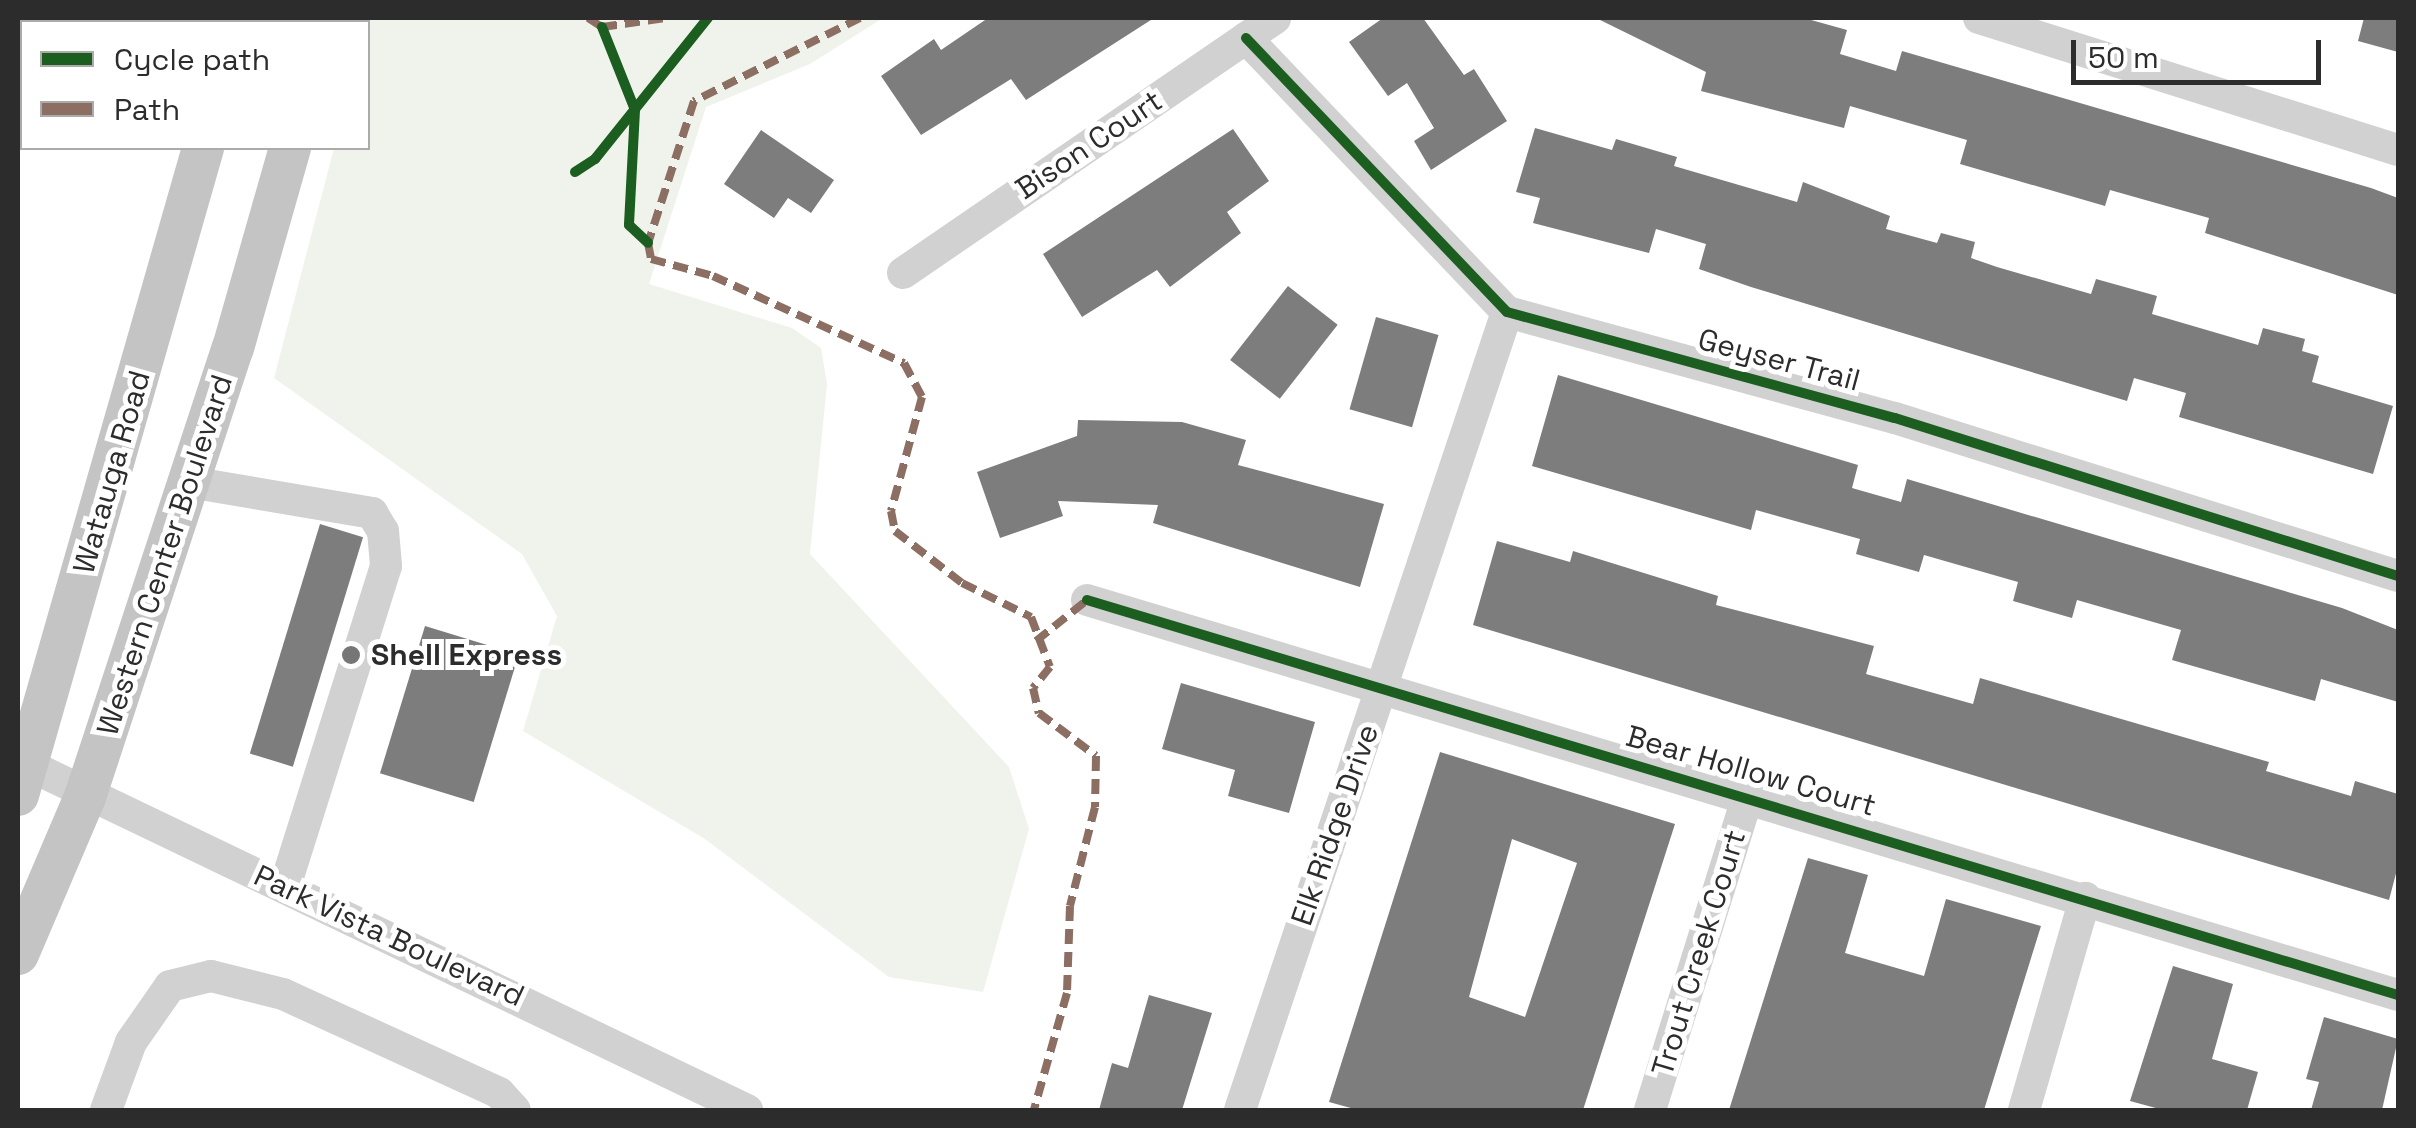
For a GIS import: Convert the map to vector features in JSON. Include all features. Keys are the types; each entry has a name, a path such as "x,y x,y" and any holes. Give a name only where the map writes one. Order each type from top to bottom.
{"main road":[{"name":"Watauga Road","path":"22,774 202,150"},
{"name":"Western Center Boulevard","path":"18,954 85,796 189,482 289,150"}],"street":[{"name":"Bison Court","path":"903,273 1275,18"},
{"path":"1979,18 2398,150"},
{"path":"1246,38 1507,312"},
{"name":"Geyser Trail","path":"1507,312 1895,418 2398,576"},
{"name":"Elk Ridge Drive","path":"1240,1110 1507,312"},
{"path":"189,482 372,513 383,531 386,566 286,888"},
{"name":"Bear Hollow Court","path":"1088,600 1381,690 1748,795 2398,995"},
{"name":"Park Vista Boulevard","path":"22,774 85,796 286,888 747,1110"},
{"name":"Trout Creek Court","path":"1650,1110 1748,795"},
{"path":"2024,1110 2085,898"},
{"path":"106,1110 131,1042 170,986 210,976 282,994 499,1092 515,1110"}],"shaded area":[{"path":"883,18 810,64 706,107 649,284 792,328 821,348 827,384 810,554 1009,767 1029,829 983,992 889,977 705,839 523,731 557,616 522,554 274,378 333,150 370,150 369,20"}],"building":[{"path":"988,18 1154,18 1026,100 1011,79 921,135 881,76 934,39 941,50"},
{"path":"1383,18 1423,18 1464,75 1474,69 1507,121 1431,170 1414,141 1434,128 1407,83 1388,96 1349,42"},
{"path":"1596,18 1804,18 1847,30 1840,54 1896,71 1902,51 2371,188 2398,198 2398,295 2205,233 2209,218 2110,190 2105,206 1960,164 1967,140 1850,106 1844,128 1701,91 1706,72"},
{"path":"2364,18 2398,18 2398,52 2358,41"},
{"path":"1535,128 1612,150 1616,139 1677,157 1674,166 1797,202 1803,182 1890,216 1886,229 1937,243 1941,233 1975,242 1971,258 1997,267 2091,294 2096,279 2157,296 2152,314 2258,345 2263,328 2305,339 2302,351 2319,356 2312,382 2393,406 2373,474 2179,417 2186,393 2134,378 2127,401 1751,287 1699,269 1706,244 1656,229 1649,253 1533,223 1540,198 1516,192"},
{"path":"1233,129 1269,181 1227,212 1241,233 1170,287 1157,270 1082,317 1043,254"},
{"path":"761,130 834,180 811,213 788,198 774,218 724,184"},
{"path":"1288,286 1338,325 1280,399 1230,360"},
{"path":"1376,317 1438,335 1412,427 1350,409"},
{"path":"1558,375 1858,465 1852,488 1901,502 1907,479 2342,608 2398,630 2398,702 2321,679 2315,701 2172,660 2181,630 2077,600 2072,618 2013,601 2018,582 1924,555 1919,572 1856,554 1860,539 1756,510 1751,530 1532,466"},
{"path":"1078,420 1182,422 1246,440 1238,465 1384,504 1360,587 1153,523 1158,505 1058,501 1063,516 1000,538 977,472 1077,436"},
{"path":"320,524 363,537 293,767 250,754"},
{"path":"1497,541 1570,562 1573,551 1718,596 1716,605 1874,646 1866,674 1973,704 1980,678 2269,762 2266,771 2351,796 2355,781 2398,794 2398,866 2389,900 1473,625"},
{"path":"425,626 519,655 474,802 380,773"},
{"path":"1181,683 1315,722 1289,813 1228,796 1235,770 1162,749"},
{"path":"1440,752 1675,824 1583,1110 1358,1110 1329,1102","holes":["1512,839 1577,863 1525,1017 1469,997"]},
{"path":"1808,858 1868,875 1845,953 1924,976 1946,899 2041,926 1984,1110 1729,1110"},
{"path":"2173,966 2233,984 2212,1059 2258,1072 2247,1110 2163,1110 2130,1101"},
{"path":"1149,995 1212,1013 1182,1110 1099,1110 1112,1063 1128,1068"},
{"path":"2324,1017 2398,1039 2382,1110 2311,1110 2319,1082 2306,1079"}],"marked path":[{"path":"588,18 602,27 665,18"},
{"path":"860,18 694,101 648,243 651,259 713,276 904,363 922,397 891,511 895,531 962,583 1031,617 1050,667 1033,688 1039,713 1096,756 1095,807 1070,906 1067,993 1034,1110"},
{"path":"1036,641 1087,600"}],"cycle path":[{"path":"575,172 595,159 708,18"},
{"path":"602,27 635,110 629,225 648,243"},
{"path":"1246,38 1507,312 1895,418 2398,576"},
{"path":"1087,600 2398,995"}],"place":[{"name":"Shell Express","path":"351,655"}]}
